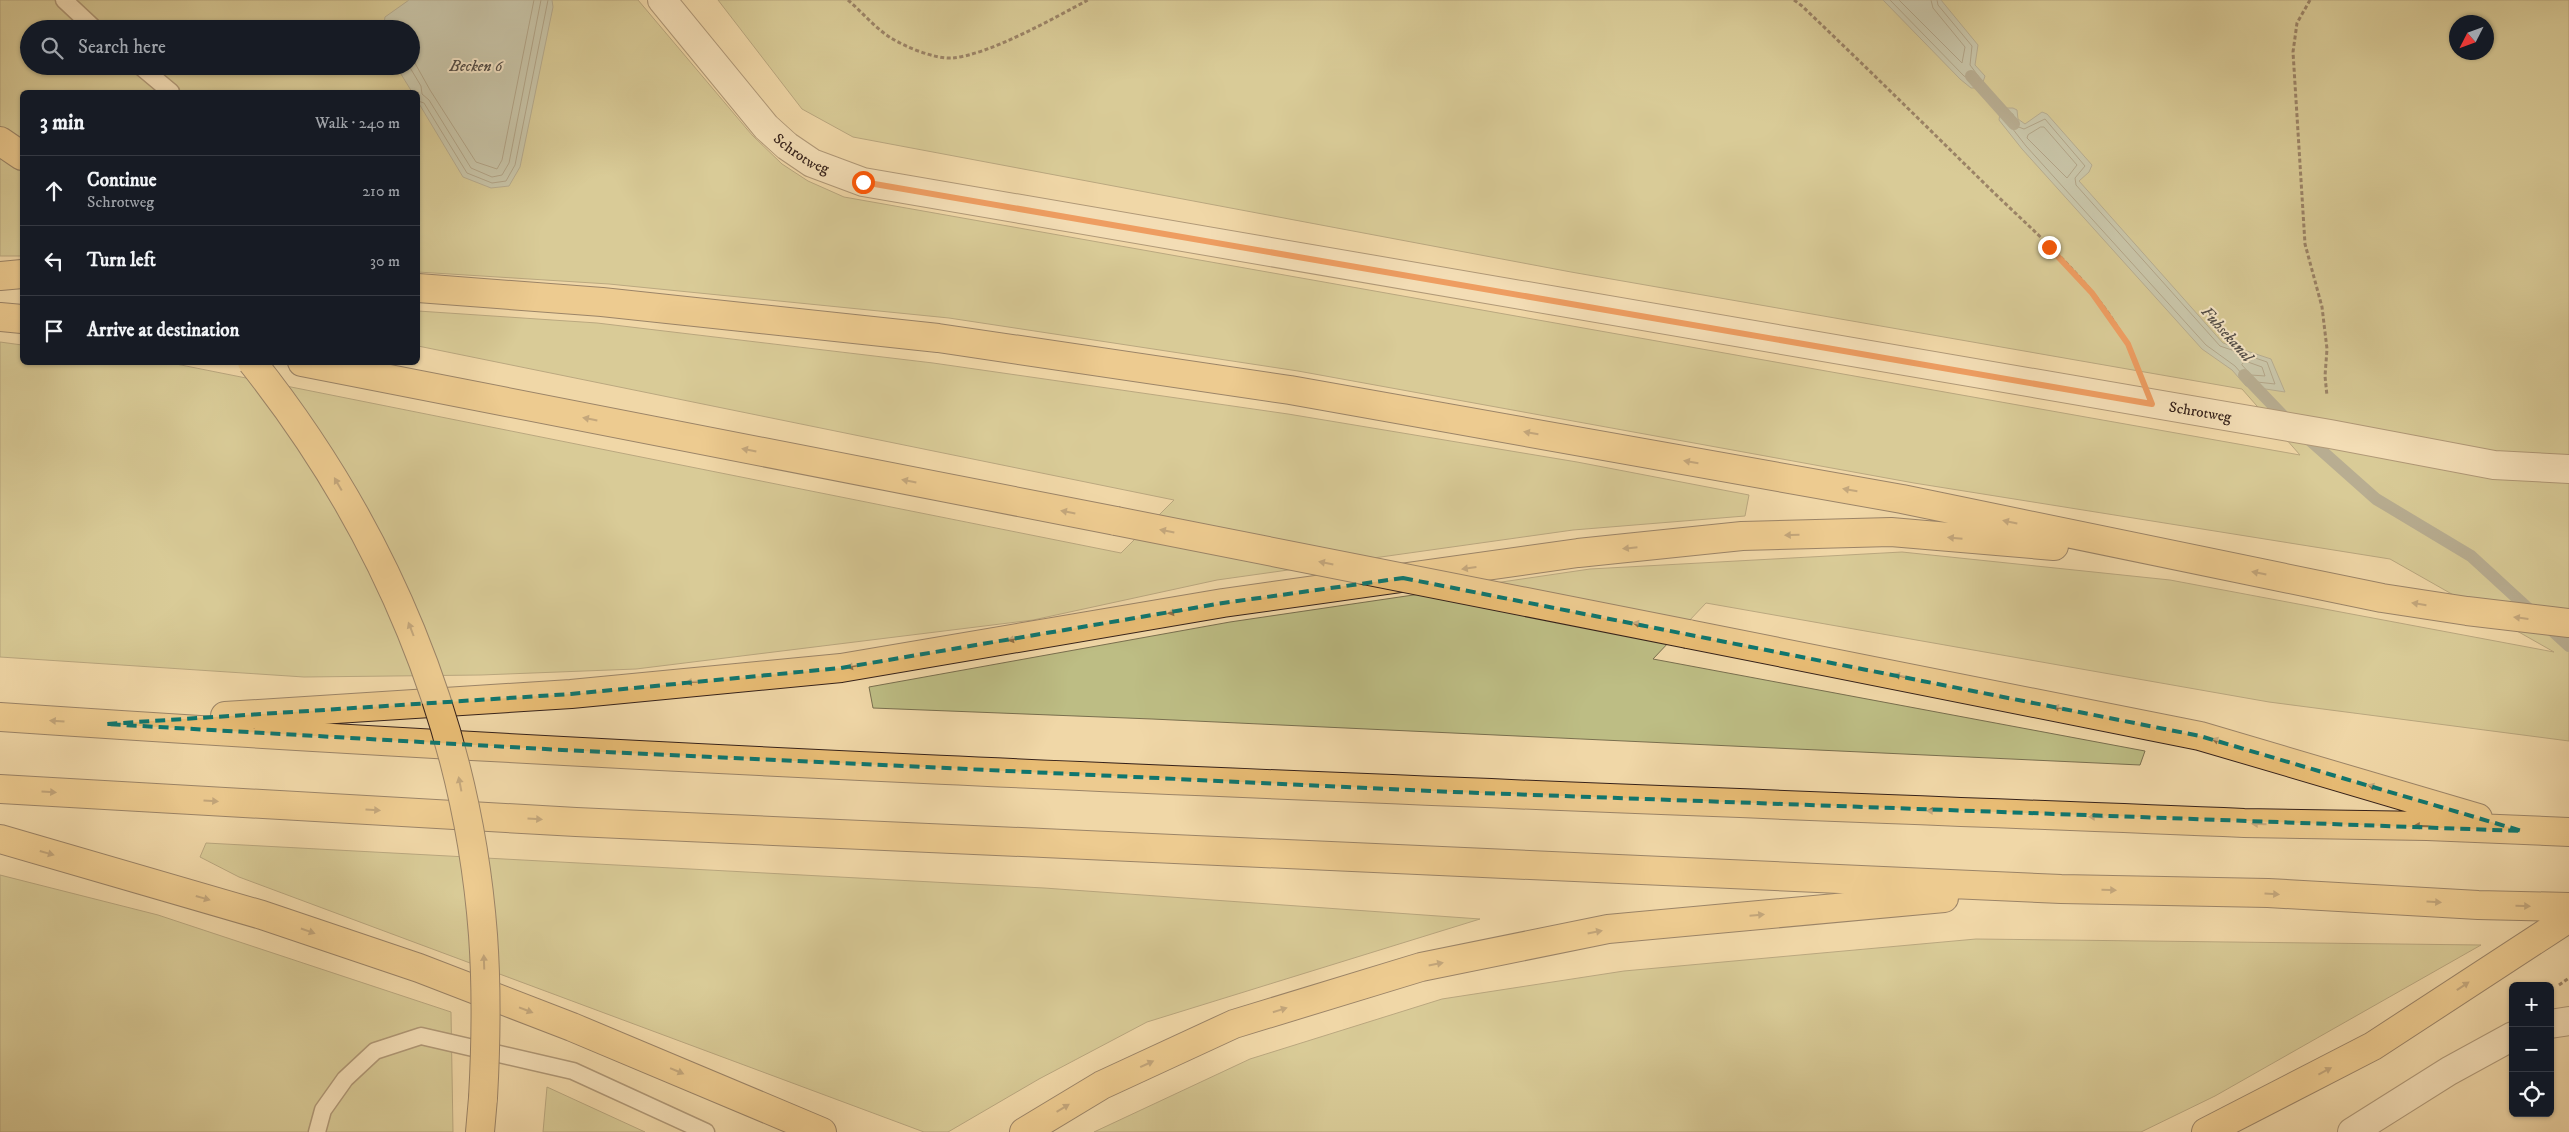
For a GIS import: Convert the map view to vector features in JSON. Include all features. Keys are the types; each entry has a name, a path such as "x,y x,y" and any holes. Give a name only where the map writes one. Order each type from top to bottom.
{"highway":[{"path":"0,140 20,155"},
{"path":"0,276 20,274"},
{"path":"420,288 602,302 938,338 1280,389 1902,499 2382,598 2467,611 2569,623"},
{"path":"0,317 20,319"},
{"path":"254,365 287,407 332,474 372,545 407,618 435,695 458,774 474,854 483,935 487,1016 480,1132"},
{"path":"317,365 2200,736 2522,831"},
{"path":"106,724 571,694 841,668 1233,602 1578,553 1742,536 1891,532 2177,557"},
{"path":"0,717 592,752 1405,790 2244,823 2427,826 2569,832"},
{"path":"0,789 586,822 2060,889 2268,894 2478,905 2569,907"},
{"path":"0,839 262,915 419,968 572,1027 822,1132"},
{"path":"1024,1132 1102,1085 1234,1024 1421,967 1608,929 2060,889"},
{"path":"2206,1132 2373,1046 2569,918"}],"street":[{"name":"Schrotweg","path":"662,0 766,127 780,140 812,163 863,182 2330,434 2494,465 2569,469"},
{"path":"2554,1023 2569,1021"},
{"path":"2352,1132 2449,1072 2509,1038"}],"lane":[{"path":"64,0 86,20"},
{"path":"151,75 169,90"},
{"path":"317,1132 323,1110 345,1079 375,1051 421,1036 574,1071 706,1132"}],"path":[{"path":"848,0 890,37 915,51 951,58 982,50 1034,28 1088,0"},
{"path":"1794,0 2021,219 2092,293 2128,344 2152,404"},
{"path":"2310,0 2298,23 2293,52 2305,244 2322,307 2327,349 2325,376 2330,434"}],"highlighted area":[{"path":"1403,578 2200,736 2522,831 1454,792 562,750 106,724 571,694 841,668 1223,603"}],"green space":[{"path":"0,0 638,0 752,135 782,164 808,181 844,197 2300,455 2242,389 1571,272 853,137 802,109 718,0 2569,0 2569,741 2269,702 1706,603 1653,659 2145,751 2140,765 1152,719 873,708 869,687 1230,622 1590,569 1902,552 2170,580 2554,652 2390,559 1914,483 1298,371 949,318 609,284 420,272 420,90 20,90 20,256 0,256"},
{"path":"420,311 597,323 933,363 1288,414 1577,462 1749,495 1745,516 1573,530 1217,580 1033,620 636,669 481,675 304,677 0,657 0,342 20,345 20,365 181,365 1121,553 1174,500 420,346"},
{"path":"206,843 1044,888 1480,919 1147,1022 1039,1079 948,1132 924,1132 239,877 200,857"},
{"path":"0,875 158,915 451,1012 453,1132 0,1132"},
{"path":"1976,939 2481,945 2215,1096 2141,1132 1094,1132 1250,1059 1442,999 1624,971"},
{"path":"547,1087 645,1132 543,1132"}],"water":[{"name":"Becken 6","path":"409,0 552,0 553,7 520,167 509,186 491,188 463,177 420,105 420,90 411,90 402,75 420,75 420,20 384,20 385,17"},
{"path":"1883,0 1941,0 1978,45 1975,65 1985,76 1981,88 1971,88 1960,79"},
{"path":"2007,108 2017,110 2018,119 2025,124 2042,112 2047,114 2092,165 2089,172 2079,181 2223,343 2271,359 2285,392 2246,386 2232,370 2202,349 2022,149 1999,120 2000,113"}],"waterway":[{"name":"Fuhsekanal","path":"1971,76 2014,124"},
{"name":"Fuhsekanal","path":"2244,375 2289,422"},
{"name":"Fuhsekanal","path":"2304,435 2376,499 2471,556 2569,646"}],"route":[{"path":"863,182 2152,404 2128,344 2092,293 2049,247"}]}
